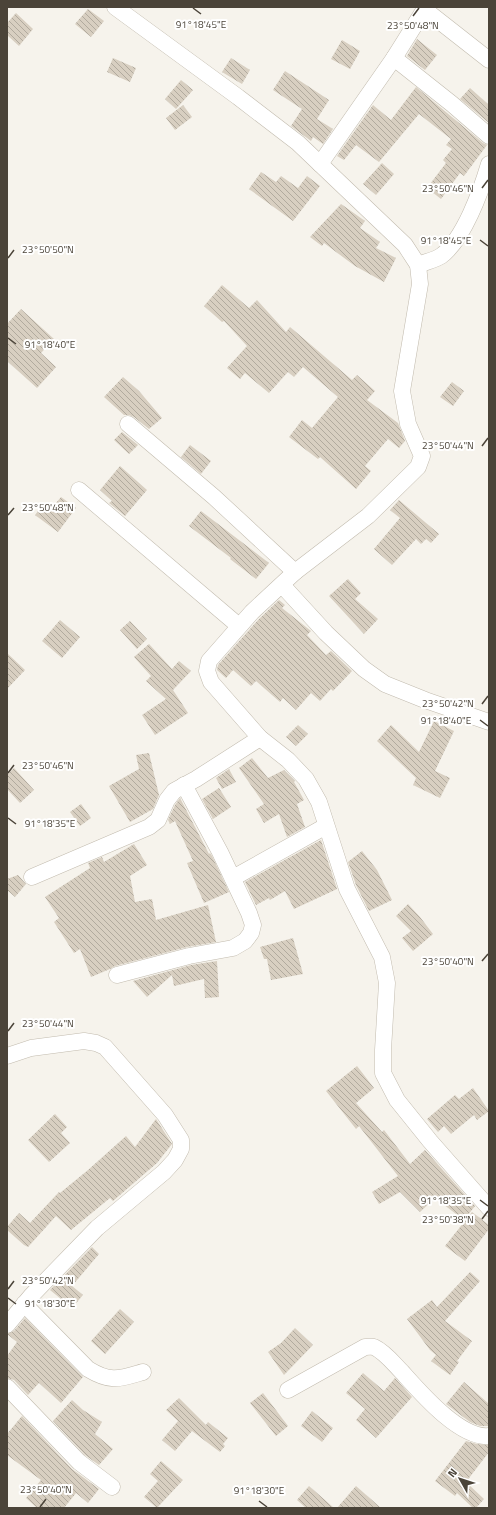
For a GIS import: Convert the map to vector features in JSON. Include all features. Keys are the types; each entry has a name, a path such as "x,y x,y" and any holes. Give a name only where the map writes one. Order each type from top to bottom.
{"street":[{"path":"115,7 238,97 298,144 405,246 418,265 420,284 402,391 408,424 422,456 418,467 368,516 295,572 252,612 209,661 207,671 211,682 260,738 288,760 306,779 318,802 347,889 382,957 387,983 383,1073 397,1100 430,1142 489,1208"},
{"path":"320,164 394,58 425,8 489,60"},
{"path":"394,58 452,104 489,136"},
{"path":"418,265 440,256 453,244 465,224 484,181 489,164"},
{"path":"128,424 214,497 295,572"},
{"path":"79,490 239,626"},
{"path":"282,585 326,633 359,664 385,684 425,700 489,722"},
{"path":"32,877 149,827 158,820 167,800 174,791 260,738"},
{"path":"117,975 189,956 233,948 245,941 251,933 253,925 249,913 233,878 184,785"},
{"path":"233,878 326,826"},
{"path":"7,1056 31,1048 84,1041 96,1042 105,1047 165,1115 181,1140 181,1149 175,1160 164,1172 97,1228 24,1304 7,1325"},
{"path":"24,1304 88,1369 100,1376 118,1379 143,1372"},
{"path":"288,1390 365,1347 373,1347 389,1359 435,1407 466,1431 483,1437 489,1436"},
{"path":"7,1387 79,1462 112,1487"}],"building":[{"path":"88,9 104,21 91,37 75,24"},
{"path":"16,13 33,29 19,46 7,35 7,23"},
{"path":"417,39 437,55 425,70 407,56"},
{"path":"342,40 360,51 350,69 331,59"},
{"path":"113,58 136,68 130,82 107,72"},
{"path":"231,58 250,70 242,84 222,72"},
{"path":"285,71 329,100 317,119 333,129 323,144 313,137 311,141 291,126 302,109 273,90"},
{"path":"181,80 193,90 176,109 165,99"},
{"path":"416,87 487,145 464,176 460,173 441,199 427,188 446,163 443,160 452,149 446,145 451,139 419,114 379,162 356,145 344,160 337,156 373,105 391,120"},
{"path":"470,88 489,105 489,123 460,99"},
{"path":"183,105 192,117 175,130 166,118"},
{"path":"382,163 394,174 376,195 363,184"},
{"path":"261,172 276,182 281,176 298,188 307,176 320,186 293,221 249,189"},
{"path":"341,204 365,221 360,228 380,242 376,248 396,258 384,282 355,266 324,243 322,246 310,237"},
{"path":"222,285 249,308 257,300 286,332 290,327 352,380 357,375 375,391 367,400 398,423 405,441 399,448 388,439 365,466 371,471 356,489 320,457 318,459 289,437 302,420 312,428 338,397 303,367 294,377 288,372 269,393 245,373 240,379 227,368 247,346 224,321 222,322 204,306"},
{"path":"21,309 54,339 41,353 56,367 37,388 7,361 7,324"},
{"path":"123,377 139,391 162,418 149,429 134,417 124,415 104,397"},
{"path":"452,382 464,391 453,406 440,397"},
{"path":"122,432 138,445 129,454 114,440"},
{"path":"190,445 211,461 201,474 181,457"},
{"path":"120,466 147,490 125,516 109,503 112,501 100,490"},
{"path":"61,497 76,508 58,532 35,515 44,503 52,508"},
{"path":"399,500 439,534 431,543 426,539 421,544 416,539 392,565 374,549 400,518 390,510"},
{"path":"201,511 269,563 256,579 189,526"},
{"path":"348,579 361,593 355,599 378,619 364,634 329,596"},
{"path":"279,600 285,605 282,608 311,631 307,635 326,655 331,651 352,671 333,691 331,689 320,701 311,693 296,710 283,698 280,702 256,681 251,686 233,670 226,678 217,670 218,665 259,619"},
{"path":"60,620 80,637 62,658 42,641"},
{"path":"130,621 147,639 137,649 120,630"},
{"path":"149,644 172,669 179,661 191,671 173,690 188,713 155,735 142,715 166,699 146,681 151,676 134,657"},
{"path":"7,653 25,670 7,689"},
{"path":"434,721 454,731 435,771 450,778 440,798 413,785 416,778 377,741 391,725 419,752"},
{"path":"298,725 308,734 296,746 286,737"},
{"path":"149,753 159,795 153,809 130,822 109,786 139,769 136,755"},
{"path":"252,758 268,778 284,770 295,781 294,782 304,800 297,804 305,827 287,837 279,814 264,823 256,809 264,804 239,768"},
{"path":"14,768 34,790 20,803 7,789 7,775"},
{"path":"229,769 236,782 222,789 216,778"},
{"path":"219,788 231,807 213,819 202,799"},
{"path":"180,798 209,854 210,853 212,856 229,892 204,903 187,863 193,861 175,821 170,824 168,820"},
{"path":"81,804 91,818 80,826 70,812"},
{"path":"321,840 337,889 294,909 285,891 270,900 269,898 256,905 245,882"},
{"path":"134,844 147,865 130,876 135,902 152,899 156,920 208,905 216,942 187,947 115,966 91,977 80,949 74,953 54,922 59,918 45,897 90,868 88,863 102,857 104,862"},
{"path":"362,851 377,870 392,900 369,911 356,885 348,862"},
{"path":"18,875 26,884 15,897 7,890 7,879"},
{"path":"408,904 433,934 413,951 402,938 411,931 396,916"},
{"path":"293,938 303,974 271,980 267,959 264,959 260,947"},
{"path":"217,961 219,997 205,998 204,979 174,986 172,975 147,997 133,981 191,965"},
{"path":"357,1066 374,1088 356,1103 382,1132 384,1130 410,1164 425,1150 475,1206 464,1220 435,1198 420,1212 400,1192 379,1204 372,1192 398,1176 359,1126 356,1129 326,1091"},
{"path":"473,1088 489,1111 477,1120 474,1115 451,1134 444,1126 438,1132 427,1119 455,1095 459,1099"},
{"path":"55,1114 67,1127 61,1133 70,1143 49,1162 28,1140"},
{"path":"156,1119 172,1144 157,1163 113,1201 110,1198 71,1230 56,1216 28,1247 7,1230 7,1227 19,1213 30,1223 59,1192 60,1193 88,1170 126,1136 135,1147"},
{"path":"472,1212 489,1225 489,1229 465,1261 445,1246"},
{"path":"92,1247 99,1254 72,1286 83,1295 72,1308 50,1290"},
{"path":"470,1272 480,1281 445,1321 472,1341 457,1361 459,1362 450,1375 431,1361 436,1355 430,1350 407,1319 432,1300 437,1307"},
{"path":"120,1309 134,1322 105,1354 91,1341"},
{"path":"25,1318 83,1377 61,1403 39,1383 28,1395 14,1380 7,1378 7,1356 17,1342 7,1334 14,1331"},
{"path":"295,1328 313,1345 284,1375 268,1352 281,1343"},
{"path":"363,1373 384,1391 395,1378 412,1397 376,1438 356,1420 365,1409 346,1393"},
{"path":"464,1382 489,1404 489,1426 480,1426 470,1422 446,1404"},
{"path":"263,1393 288,1426 276,1436 250,1403"},
{"path":"179,1398 206,1425 208,1422 228,1438 223,1444 225,1446 220,1452 192,1431 175,1451 162,1440 178,1421 166,1410"},
{"path":"72,1400 83,1410 102,1422 95,1434 113,1449 99,1465 85,1455 53,1421"},
{"path":"312,1411 333,1428 322,1442 301,1426"},
{"path":"22,1416 72,1469 99,1489 88,1503 76,1493 64,1508 37,1508 26,1498 41,1480 7,1455 7,1434"},
{"path":"466,1441 489,1445 489,1452 466,1482 484,1499 476,1508 473,1508 457,1493 455,1496 435,1481"},
{"path":"161,1461 183,1480 157,1508 144,1497 158,1481 150,1474"},
{"path":"309,1486 334,1508 306,1508 297,1500"},
{"path":"356,1486 381,1508 337,1508"}]}
